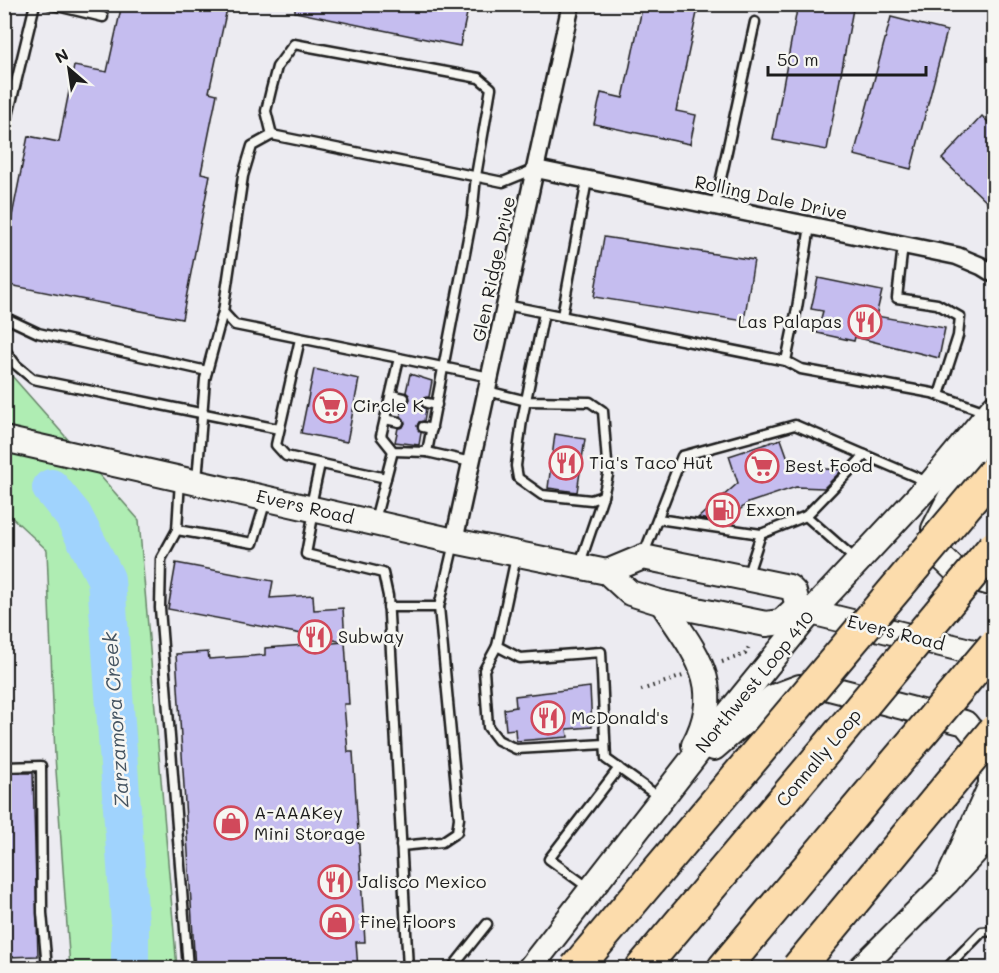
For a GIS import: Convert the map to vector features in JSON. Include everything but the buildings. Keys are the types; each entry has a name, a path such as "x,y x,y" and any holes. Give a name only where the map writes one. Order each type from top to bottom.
{"highway":[{"path":"576,969 994,472"},
{"name":"Connally Loop","path":"642,969 994,547"},
{"path":"724,969 994,646"},
{"path":"798,969 994,730"}],"main road":[{"name":"Northwest Loop 410","path":"530,969 805,609 858,562 931,483 993,410"},
{"path":"993,410 934,529 935,551 959,574 994,584"},
{"name":"Evers Road","path":"4,440 454,541 607,572"},
{"path":"643,557 789,587 805,609 781,622 766,624 662,603 630,593 607,572 643,557"},
{"path":"662,603 695,654 706,680 708,704 699,734 668,790"},
{"name":"Evers Road","path":"805,609 994,657"},
{"path":"668,790 773,697 800,687 821,686 965,723 991,755 992,785 947,882"},
{"path":"861,969 988,841"}],"street":[{"name":"Glen Ridge Drive","path":"454,541 571,4"},
{"name":"Rolling Dale Drive","path":"536,169 957,256 994,274"}],"lane":[{"path":"4,132 35,4"},
{"path":"49,4 103,17"},
{"path":"715,206 755,22"},
{"path":"272,135 266,111 277,66 294,44 479,78 491,88 476,176 472,217 444,368 427,428 427,452"},
{"path":"188,969 160,608 161,559 177,530 188,481 202,414 207,371 223,312 243,176 252,146 272,135 503,182 536,169"},
{"path":"562,316 587,180"},
{"path":"786,361 810,226"},
{"path":"903,245 897,298 938,304 960,317 958,336 939,395"},
{"path":"506,306 786,361 801,369 939,395 993,410"},
{"path":"223,312 235,325 444,368 527,401 590,402 603,411 608,475 579,566"},
{"path":"544,313 516,466 518,478 542,495 591,500 603,496"},
{"path":"4,317 38,333 207,371"},
{"path":"300,339 276,445 286,456 386,478"},
{"path":"4,349 16,365 33,379 279,429"},
{"path":"399,358 381,436 393,451 427,452 471,462"},
{"path":"391,395 404,398"},
{"path":"385,419 399,422"},
{"path":"643,557 682,456 795,425 931,483"},
{"path":"374,523 393,451"},
{"path":"658,519 761,534 806,516 864,455"},
{"path":"320,464 306,554 383,573 388,607 408,969"},
{"path":"177,530 253,543 266,499"},
{"path":"806,516 858,562"},
{"path":"747,578 761,534"},
{"path":"401,846 442,842 457,832 459,818 439,607 454,541"},
{"path":"516,554 498,646 484,670 488,726 498,740 516,749 605,744"},
{"path":"388,607 439,607"},
{"path":"498,646 520,658 601,652 606,759 619,768 668,790"},
{"path":"4,767 41,766 42,913 47,969"},
{"path":"592,890 549,859 619,768"},
{"path":"452,969 487,924"},
{"path":"947,969 982,932 994,931"}],"path":[{"path":"713,665 745,654 748,647"},
{"path":"641,690 690,674"}],"green space":[{"path":"4,367 139,520 177,968 70,968 55,756 47,550 5,511"}],"waterway":[{"name":"Zarzamora Creek","path":"51,488 73,515 106,579 130,923 130,968"}],"place":[{"name":"Las Palapas","path":"865,322"},
{"name":"Circle K","path":"330,406"},
{"name":"Tia's Taco Hut","path":"566,463"},
{"name":"Best Food","path":"762,466"},
{"name":"Exxon","path":"723,510"},
{"name":"Subway","path":"315,637"},
{"name":"McDonald's","path":"548,718"},
{"name":"A-AAAKey Mini Storage","path":"231,823"},
{"name":"Jalisco Mexico","path":"335,882"},
{"name":"Fine Floors","path":"337,922"}]}
